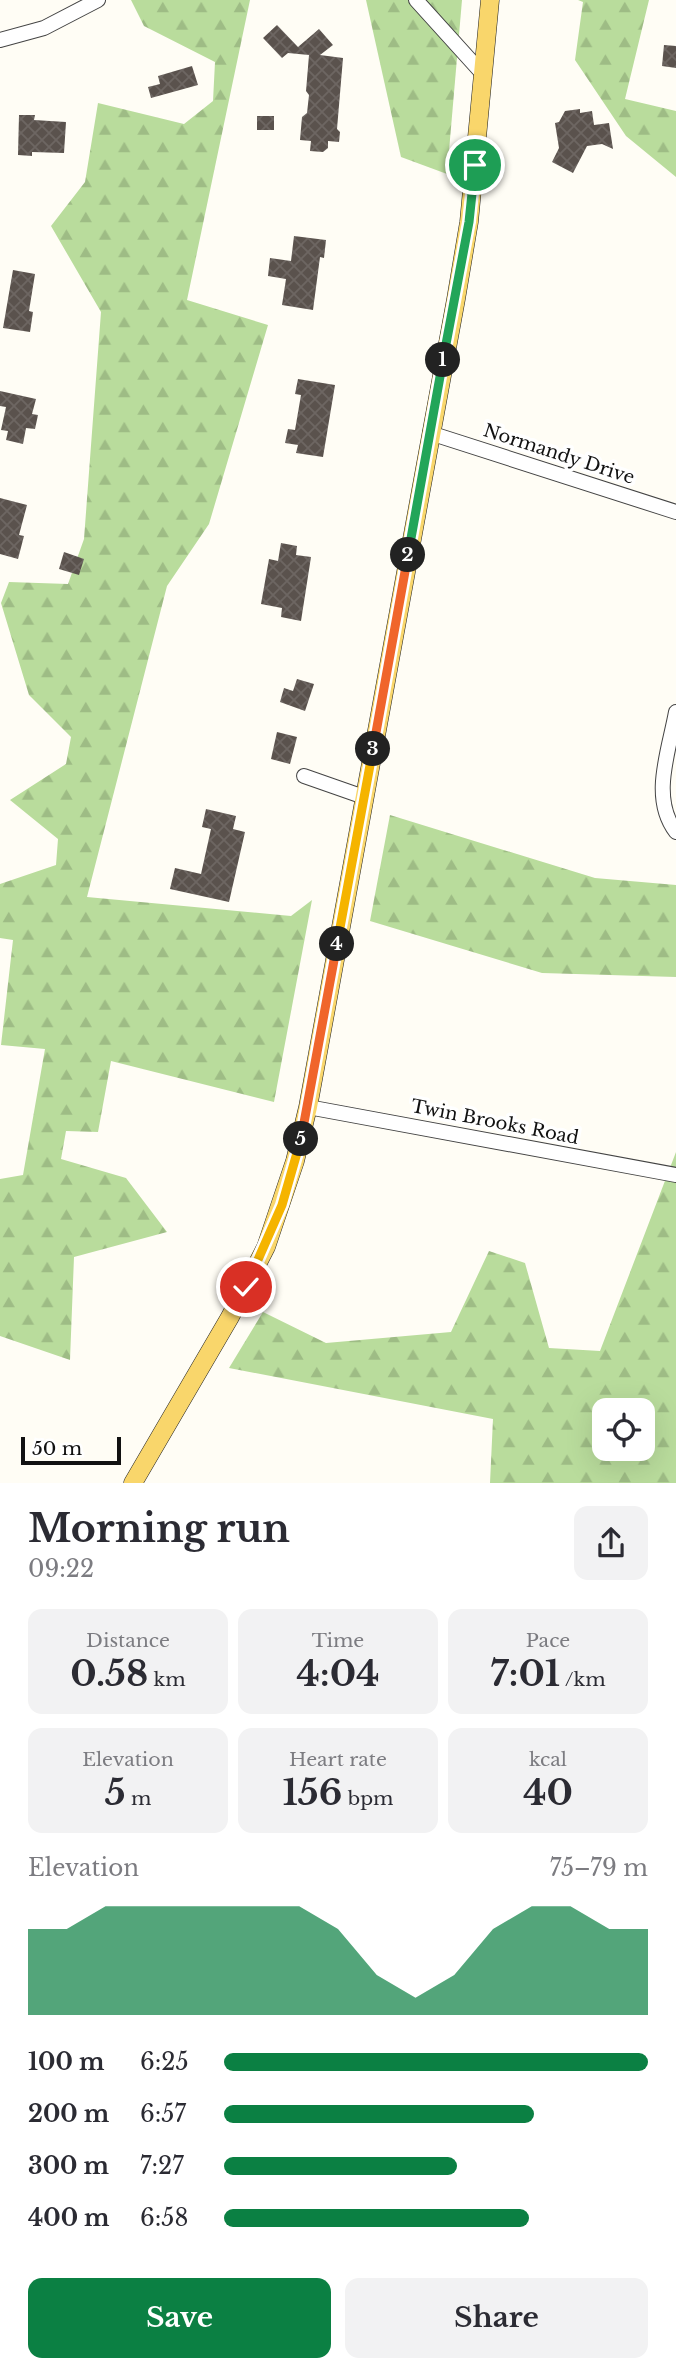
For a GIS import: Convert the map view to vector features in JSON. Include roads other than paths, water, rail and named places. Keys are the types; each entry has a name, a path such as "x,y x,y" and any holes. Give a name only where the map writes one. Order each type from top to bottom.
{"main road":[{"path":"133,1483 234,1310 266,1247 295,1161 308,1107 469,222 490,0"}],"street":[{"path":"0,40 44,28 99,0"},
{"path":"416,0 482,74"},
{"name":"Normandy Drive","path":"430,433 676,512"},
{"path":"676,712 662,791 667,818 676,832"},
{"path":"304,776 364,797"},
{"name":"Twin Brooks Road","path":"308,1107 676,1175"}]}
